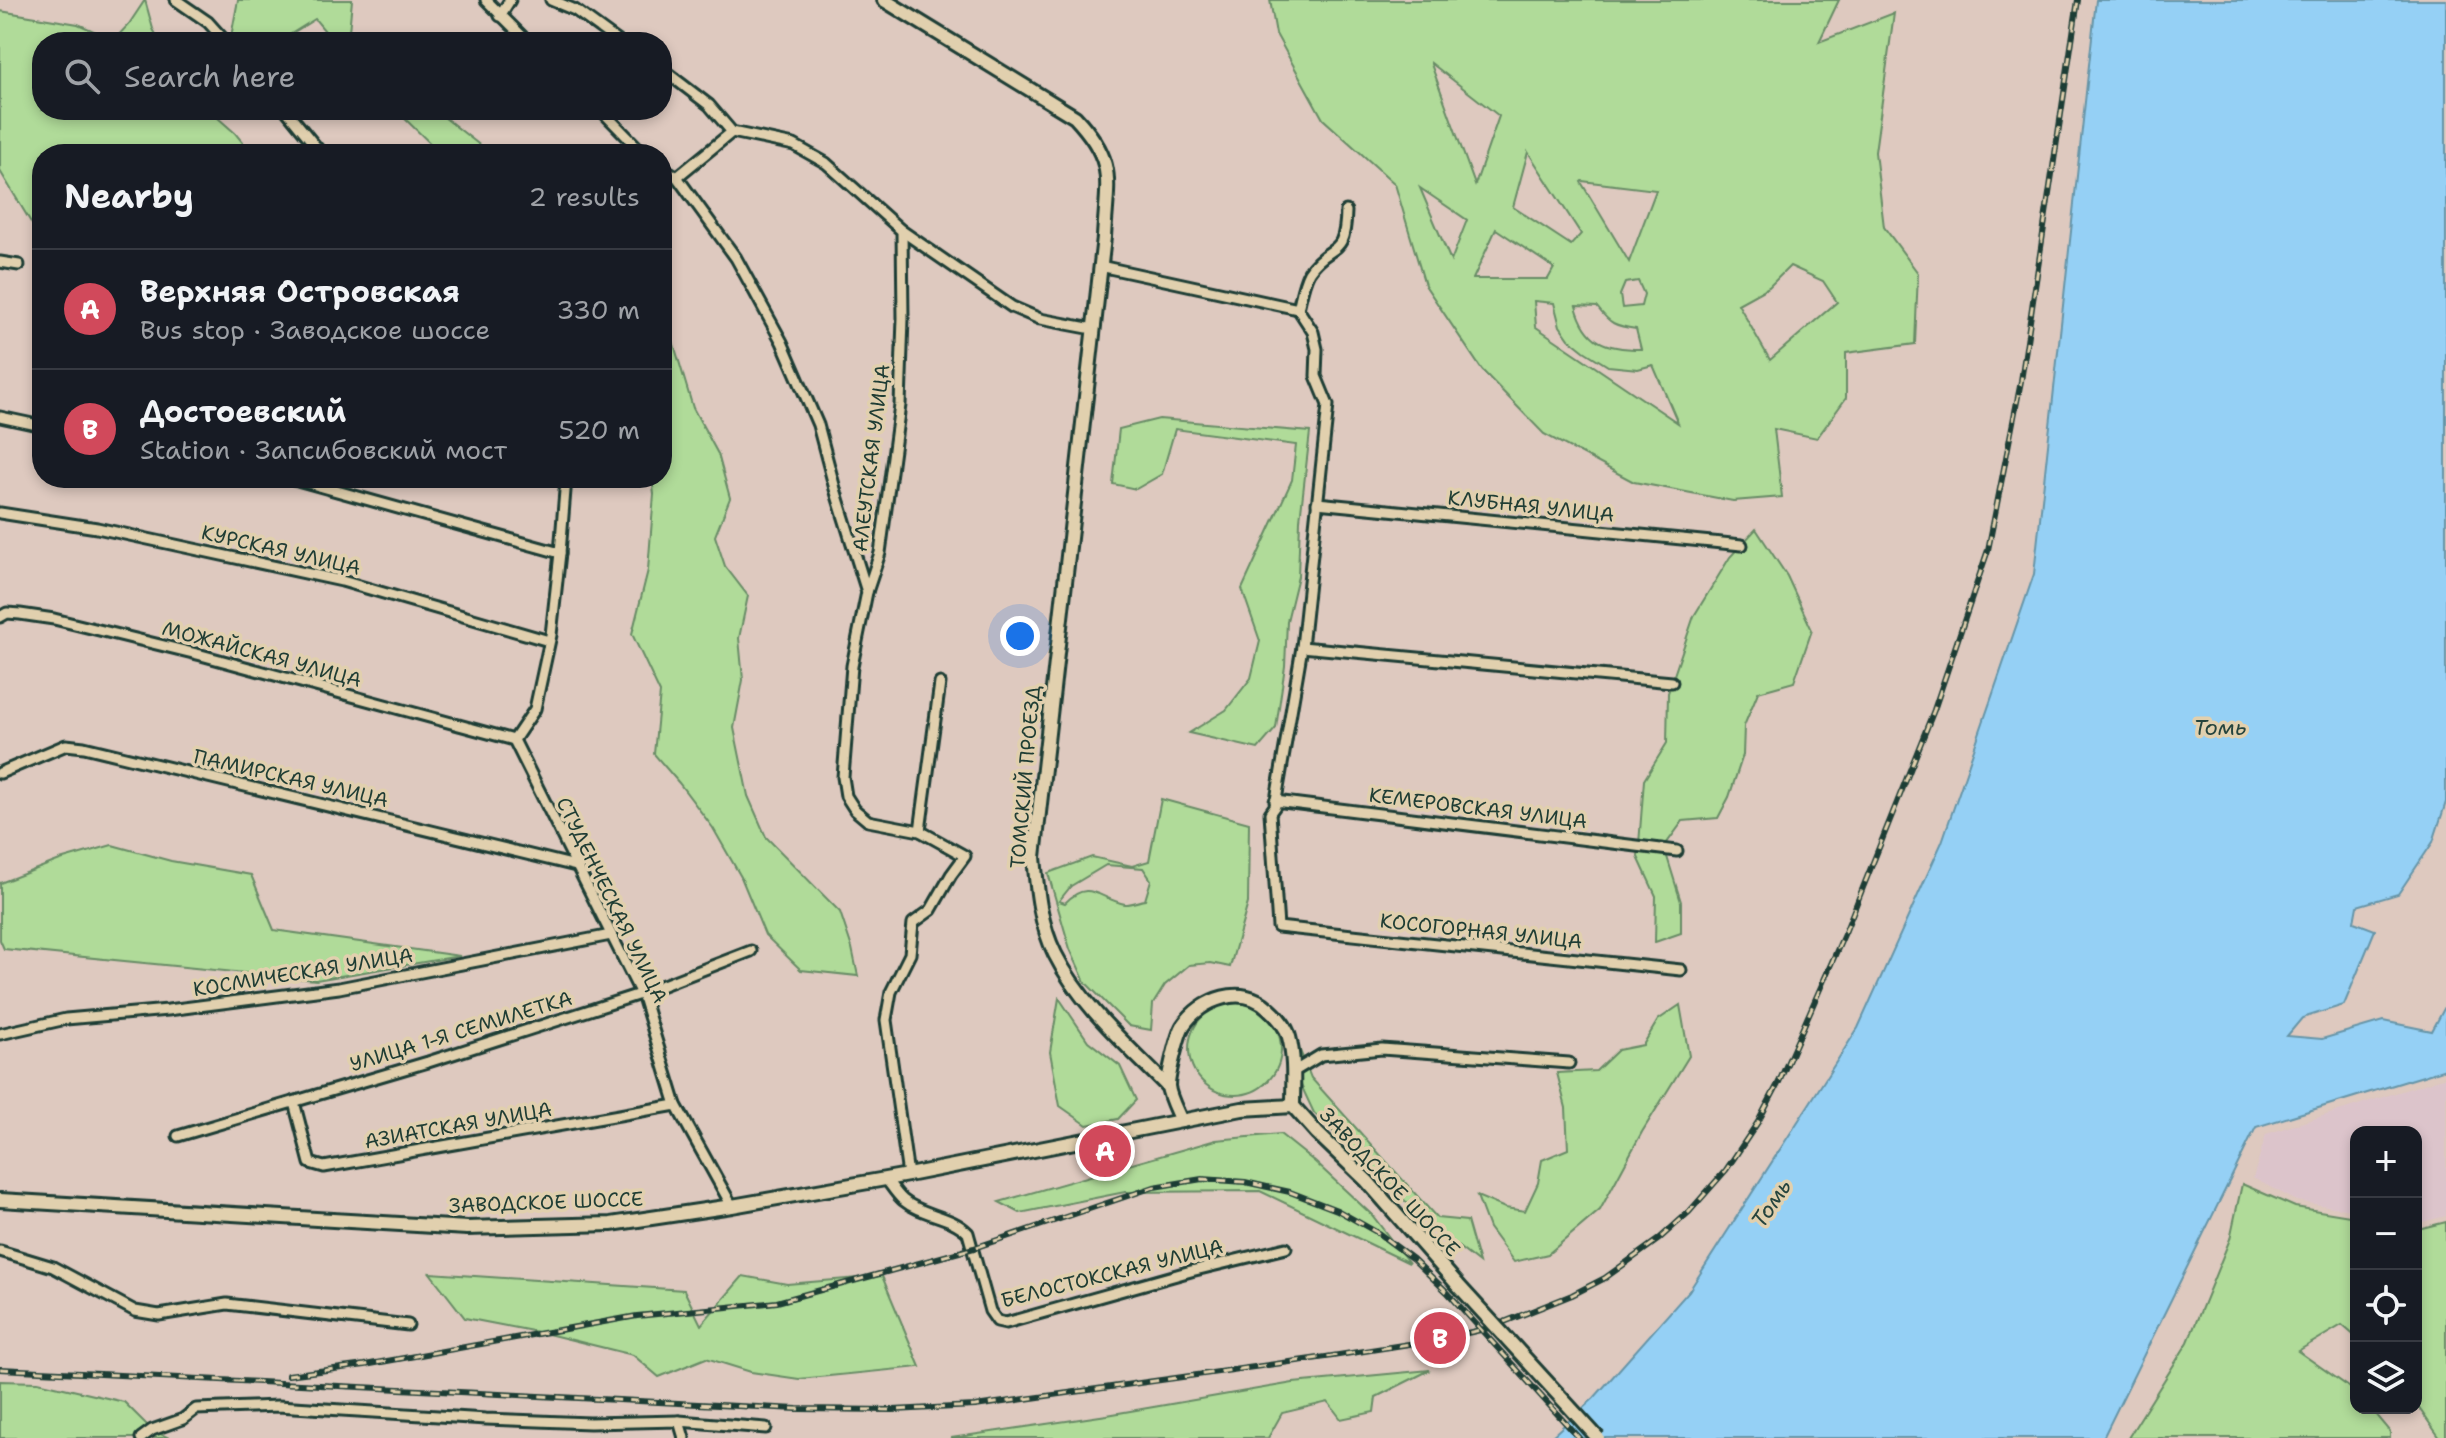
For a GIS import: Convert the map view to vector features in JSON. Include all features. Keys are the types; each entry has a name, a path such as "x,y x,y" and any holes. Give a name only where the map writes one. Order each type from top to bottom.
{"main road":[{"name":"ТОМСКИЙ ПРОЕЗД","path":"892,2 1075,117 1095,139 1106,163 1100,266 1034,857 1037,898 1054,953 1082,999 1168,1087"},
{"name":"ЗАВОДСКОЕ ШОССЕ","path":"1168,1087 1183,1026 1200,1010 1219,999 1238,994 1259,1000 1279,1017 1289,1036 1293,1106 1367,1181 1598,1438"},
{"path":"1168,1087 1181,1121"},
{"name":"ЗАВОДСКОЕ ШОССЕ","path":"0,1200 467,1228 611,1224 908,1175 1242,1109 1293,1106"}],"street":[{"path":"176,0 217,32"},
{"path":"486,0 517,32"},
{"path":"500,16 510,0"},
{"path":"551,0 575,10 605,32"},
{"path":"672,77 709,105 732,132 794,145 826,163 902,231 1012,307 1040,319 1093,329"},
{"path":"294,120 314,144"},
{"path":"610,120 632,144"},
{"path":"677,177 732,132"},
{"path":"672,174 736,258 782,342 818,425 867,592"},
{"path":"1298,309 1310,271 1341,245 1346,211"},
{"name":"АЛЕУТСКАЯ УЛИЦА","path":"902,231 900,405 880,553 867,592 852,666 843,777 846,796 855,810 868,821 920,831 965,856 931,910 913,923 910,954 891,992 886,1020 908,1175"},
{"path":"0,262 19,265"},
{"path":"1100,266 1298,309 1313,332 1317,349 1316,376 1328,405 1302,647 1275,804"},
{"path":"0,417 32,424"},
{"path":"326,488 560,553"},
{"path":"514,740 535,709 549,641 565,488"},
{"name":"КЛУБНАЯ УЛИЦА","path":"1317,503 1742,545"},
{"name":"КУРСКАЯ УЛИЦА","path":"0,513 97,528 342,581 549,641"},
{"name":"МОЖАЙСКАЯ УЛИЦА","path":"0,617 7,613 54,619 201,655 514,740"},
{"path":"1302,647 1672,682"},
{"path":"920,831 940,683"},
{"name":"СТУДЕНЧЕСКАЯ УЛИЦА","path":"514,740 640,994 676,1105 732,1206"},
{"name":"ПАМИРСКАЯ УЛИЦА","path":"0,773 66,745 84,747 576,866"},
{"name":"КЕМЕРОВСКАЯ УЛИЦА","path":"1275,804 1677,851"},
{"name":"КОСОГОРНАЯ УЛИЦА","path":"1275,804 1270,813 1278,927 1681,970"},
{"name":"КОСМИЧЕСКАЯ УЛИЦА","path":"0,1034 66,1019 168,1010 339,988 611,935"},
{"name":"УЛИЦА 1-Я СЕМИЛЕТКА","path":"178,1136 428,1062 640,994 751,951"},
{"path":"1293,1072 1321,1055 1382,1049 1569,1063"},
{"name":"АЗИАТСКАЯ УЛИЦА","path":"294,1102 310,1163 324,1167 676,1105"},
{"name":"БЕЛОСТОКСКАЯ УЛИЦА","path":"886,1179 902,1199 916,1208 960,1224 968,1233 990,1311 997,1321 1006,1323 1286,1248"},
{"path":"0,1251 53,1267 135,1311 159,1315 227,1304 408,1325"},
{"path":"141,1438 152,1430 183,1419 196,1409 278,1406 561,1422 679,1421 766,1428"},
{"path":"679,1421 684,1438"}],"shaded area":[{"path":"2446,1077 2446,1216 2422,1222 2422,1126 2350,1126 2350,1210 2297,1201 2253,1178 2266,1134"}],"green space":[{"path":"145,0 155,32 122,32"},
{"path":"238,0 352,0 349,32 326,32 315,19 294,32 232,32"},
{"path":"1270,0 1839,0 1819,42 1894,13 1875,152 1884,227 1918,273 1915,344 1846,353 1846,398 1817,438 1774,429 1782,497 1733,501 1634,482 1544,434 1482,370 1425,285 1395,184 1323,119 1276,34","holes":["1431,63 1499,116 1475,185 1431,64","1528,152 1581,234 1571,245 1513,207","1582,181 1656,190 1629,262 1581,182","1420,188 1467,220 1451,261","1496,229 1554,268 1548,279 1473,279","1790,266 1823,281 1837,302 1770,360 1738,304 1769,287","1638,281 1644,294 1641,306 1622,308 1620,295 1625,283","1534,301 1554,303 1560,326 1569,339 1608,366 1638,369 1653,365 1678,423 1536,327","1576,306 1597,307 1614,323 1636,329 1641,349 1608,345 1585,328"]},
{"path":"0,11 78,24 96,32 32,32 32,120 220,120 244,144 32,144 32,224 0,171"},
{"path":"406,120 448,120 478,144 431,144"},
{"path":"672,338 693,408 718,454 730,498 715,536 725,566 748,596 739,638 743,680 734,728 748,796 766,837 840,912 858,976 801,970 765,935 741,877 713,828 654,754 660,693 632,634 648,570 653,488 672,488"},
{"path":"1159,419 1310,432 1300,520 1298,576 1287,621 1285,666 1276,728 1258,749 1189,733 1226,710 1251,678 1260,641 1242,589 1292,480 1296,445 1175,429 1162,474 1136,489 1113,484 1119,429"},
{"path":"1756,529 1787,576 1812,630 1794,682 1758,692 1744,726 1743,755 1729,797 1718,818 1683,821 1664,847 1681,902 1681,933 1655,942 1656,896 1638,857 1644,780 1667,743 1668,693 1694,616 1730,557"},
{"path":"1161,799 1249,823 1248,903 1230,967 1211,963 1189,965 1165,985 1153,1004 1151,1030 1129,1026 1085,982 1070,949 1048,873 1092,857 1132,866 1149,861","holes":["1106,865 1143,868 1151,880 1145,900 1125,904 1088,891 1073,896 1065,903 1059,901 1071,886"]},
{"path":"112,845 171,861 251,875 274,930 460,956 316,980 4,949 0,940 0,883 60,860"},
{"path":"1059,998 1088,1041 1120,1066 1136,1100 1118,1119 1087,1125 1060,1106 1050,1052"},
{"path":"1235,1003 1253,1006 1268,1016 1278,1031 1281,1049 1278,1067 1268,1082 1253,1092 1235,1095 1217,1092 1202,1082 1192,1067 1189,1049 1192,1031 1202,1016 1217,1006"},
{"path":"1680,1005 1689,1056 1642,1132 1600,1210 1548,1254 1514,1262 1489,1228 1477,1196 1505,1208 1525,1211 1538,1183 1542,1160 1568,1149 1566,1108 1557,1073 1596,1071 1618,1050 1643,1045 1658,1020"},
{"path":"1291,1028 1311,1078 1437,1218 1467,1221 1479,1263 1429,1224 1314,1113 1292,1066"},
{"path":"1280,1134 1372,1215 1409,1263 1260,1191 1125,1192 1020,1213 999,1202 1216,1140"},
{"path":"2242,1184 2295,1207 2350,1216 2350,1332 2342,1325 2298,1351 2350,1388 2350,1414 2375,1414 2390,1432 2390,1438 2128,1438 2188,1342 2230,1239"},
{"path":"2446,1222 2446,1438 2440,1438 2422,1412 2422,1228"},
{"path":"430,1273 684,1290 701,1325 743,1276 787,1284 882,1276 920,1367 799,1379 751,1372 706,1358 659,1377 633,1355 465,1318"},
{"path":"1430,1370 1376,1397 1374,1412 1341,1419 1328,1402 1282,1413 1268,1438 951,1438 1293,1383"},
{"path":"0,1381 38,1382 124,1402 152,1430 169,1438 0,1438"}],"water":[{"name":"Томь","path":"2096,0 2446,0 2446,802 2433,842 2398,894 2357,906 2354,922 2375,930 2344,1005 2302,1018 2287,1036 2322,1039 2383,1021 2432,1031 2446,1005 2446,1069 2256,1127 2103,1438 1550,1438 1594,1398 1689,1291 1858,1028 1942,842 2034,574"}],"railway":[{"path":"0,1369 797,1409 893,1410 975,1406 1441,1339 1489,1328 1572,1295 1605,1278 1659,1239 1689,1212 1726,1170 1758,1122 1779,1082 1846,930 1934,710 1988,550 2021,381 2078,0"},
{"path":"288,1375 365,1365 637,1316 777,1302 974,1248 1154,1187 1202,1179 1245,1182 1290,1192 1337,1210 1378,1233 1413,1259 1447,1292 1579,1438"}],"place":[{"name":"Верхняя Островская","path":"1105,1151"},
{"name":"Достоевский","path":"1440,1338"}]}
